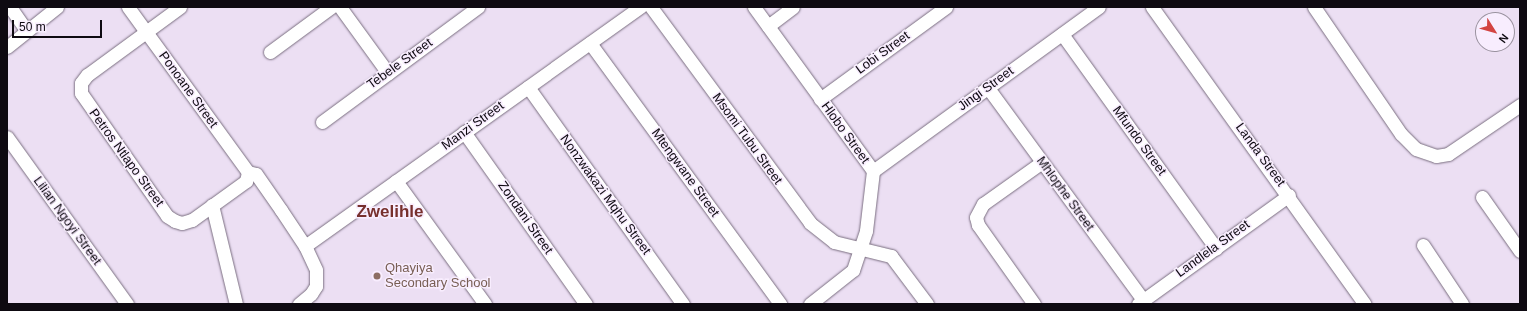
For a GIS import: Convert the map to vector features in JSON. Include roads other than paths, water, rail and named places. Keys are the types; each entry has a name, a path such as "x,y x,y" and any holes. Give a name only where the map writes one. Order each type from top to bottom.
{"street":[{"path":"10,7 27,31"},
{"path":"7,47 57,7"},
{"name":"Ponoane Street","path":"128,7 248,172 256,174 305,246 316,270 316,286 311,294 299,304"},
{"path":"146,32 180,7"},
{"path":"270,52 331,7"},
{"path":"340,7 388,73"},
{"name":"Tebele Street","path":"322,122 478,7"},
{"name":"Manzi Street","path":"305,246 640,7"},
{"name":"Msomi Tubu Street","path":"651,7 810,223 830,240 860,250 893,258 927,304"},
{"name":"Hlobo Street","path":"754,7 873,171 866,231 850,275 810,304"},
{"path":"768,26 793,7"},
{"name":"Lobi Street","path":"820,99 946,7"},
{"name":"Jingi Street","path":"873,171 1099,7"},
{"name":"Landa Street","path":"1152,7 1289,195 1365,304"},
{"path":"1314,7 1401,134 1416,149 1436,156 1448,154 1520,105"},
{"name":"Petros Ntlapo Street","path":"146,32 87,74 82,83 81,94 169,218 177,222 187,222 246,180 248,172"},
{"name":"Mfundo Street","path":"1062,34 1216,248"},
{"name":"Mtengwane Street","path":"590,43 780,304"},
{"name":"Nonzwakazi Mqhu Street","path":"528,87 683,304"},
{"name":"Mhlophe Street","path":"988,88 1140,302"},
{"name":"Zondani Street","path":"464,132 586,304"},
{"name":"Lilian Ngoyi Street","path":"7,137 127,304"},
{"path":"1034,304 978,225 976,217 983,204 1042,162"},
{"path":"396,181 485,304"},
{"name":"Landlela Street","path":"1140,302 1289,195"},
{"path":"1482,197 1520,251"},
{"path":"212,204 236,304"},
{"path":"1423,245 1462,304"}],"place":[{"name":"Qhayiya Secondary School","path":"377,276"}],"district":[{"name":"Zwelihle","path":"390,212"}]}
